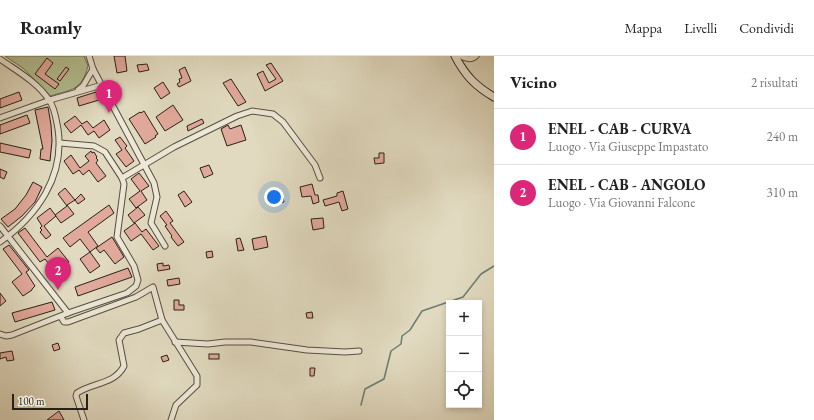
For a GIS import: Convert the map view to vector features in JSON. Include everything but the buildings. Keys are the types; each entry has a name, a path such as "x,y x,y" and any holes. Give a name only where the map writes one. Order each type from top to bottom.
{"main road":[{"path":"455,56 463,71 479,88 494,97"}],"street":[{"path":"88,56 93,69 143,165 154,183 157,197 150,223 165,246"},
{"path":"461,56 467,59 474,58 476,56"},
{"path":"0,59 35,84 50,100 56,115 60,142 58,162 52,181 44,196 27,219 0,242"},
{"path":"73,93 84,86 93,69"},
{"path":"0,118 50,100 102,85"},
{"path":"122,178 174,147 237,116 252,111 273,114 283,122 311,160 320,178"},
{"path":"0,334 6,336 12,335 68,313 127,293 136,286 138,280 134,266 118,240 124,184 122,178 105,152 100,149 94,146 60,142"},
{"path":"0,226 50,288 68,313"},
{"path":"61,317 64,322 68,322 136,297 153,287 162,320 197,376 197,385 176,405 171,420"},
{"path":"84,420 76,396 77,393 110,380 122,371 124,366 119,340 121,336 124,333 162,320"},
{"path":"175,342 208,344 225,342 251,342 314,351 359,351"}],"green space":[{"path":"5,56 84,56 88,66 79,85 70,90 50,96 24,69"}],"waterway":[{"path":"361,405 365,389 384,379 391,351 401,344 402,336 410,330 422,311 463,297 481,274 494,266"}],"place":[{"name":"ENEL - CAB - CURVA","path":"109,113"},
{"name":"ENEL - CAB - ANGOLO","path":"58,290"}]}
